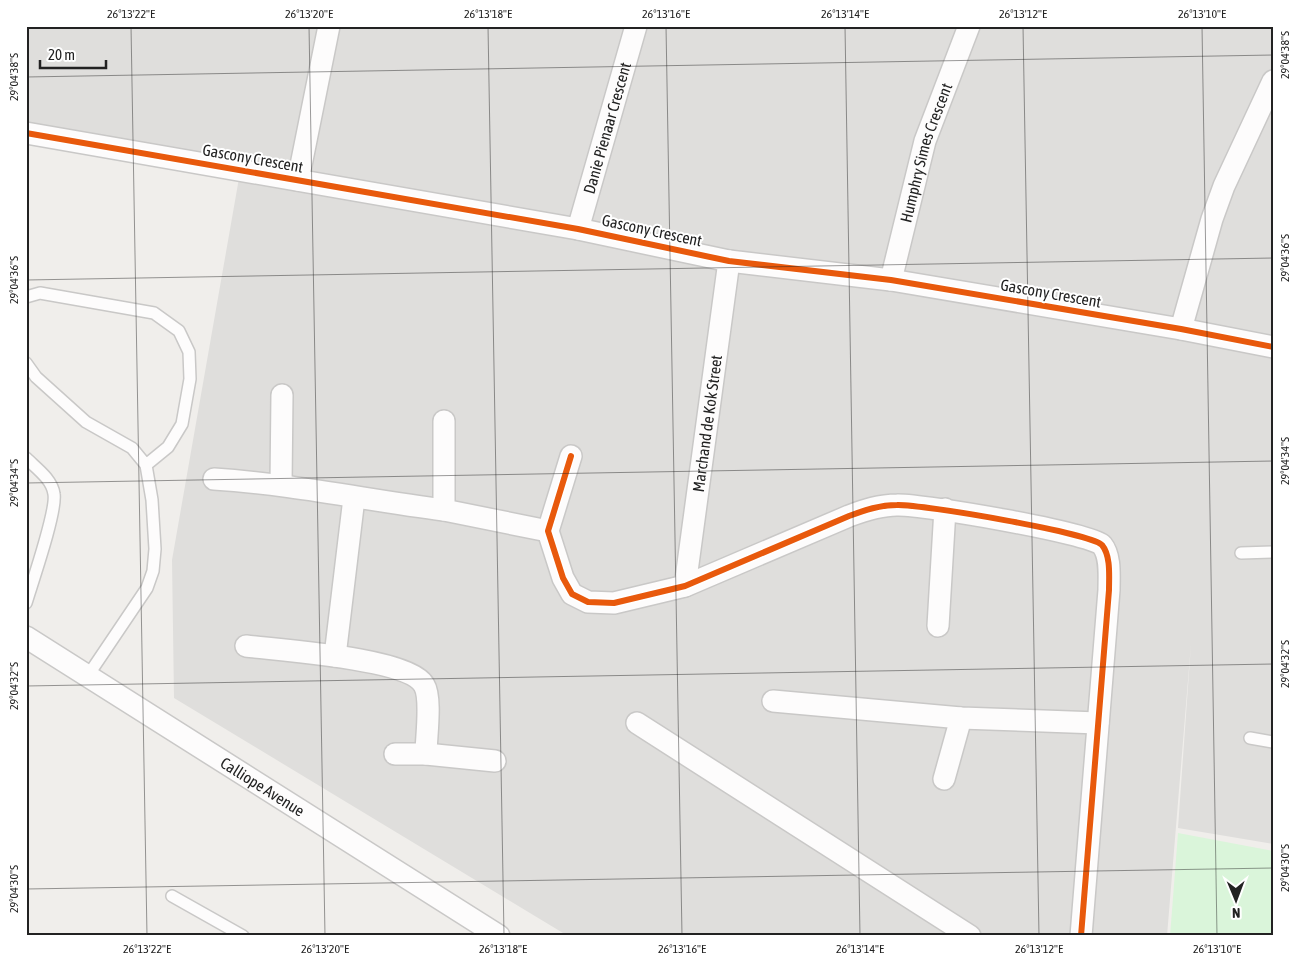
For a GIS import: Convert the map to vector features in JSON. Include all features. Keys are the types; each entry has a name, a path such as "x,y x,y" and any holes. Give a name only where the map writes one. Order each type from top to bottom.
{"street":[{"path":"298,180 329,26"},
{"name":"Danie Pienaar Crescent","path":"578,229 636,26"},
{"name":"Humphry Simes Crescent","path":"891,280 925,141 969,26"},
{"path":"1181,329 1221,194 1273,82"},
{"name":"Gascony Crescent","path":"26,133 578,229 729,260 891,280 1181,329 1273,347"},
{"name":"Marchand de Kok Street","path":"685,586 729,260"},
{"path":"281,484 282,395"},
{"path":"444,421 444,510"},
{"path":"570,456 548,531 563,578 572,594 588,602 614,603 685,586 761,552 870,508 897,505 945,509 1094,540 1102,546 1107,557 1109,590 1081,936"},
{"path":"214,480 281,484 354,498 444,510 548,531"},
{"path":"335,656 354,498"},
{"path":"938,626 945,509"},
{"name":"Calliope Avenue","path":"26,637 499,936"},
{"path":"246,646 335,656 386,666 418,678 427,693 426,754"},
{"path":"773,701 961,718 1098,723"},
{"path":"944,779 961,718"},
{"path":"637,723 970,936"},
{"path":"396,754 426,754 495,760"}],"lane":[{"path":"26,297 40,293 154,313 179,331 189,352 190,378 182,424 168,447 146,465"},
{"path":"26,363 36,376 86,422 132,448 146,465 152,500 153,571 148,588 87,677"},
{"path":"26,458 49,481 54,494 48,527 26,603"},
{"path":"1241,553 1273,552"},
{"path":"1250,738 1273,742"},
{"path":"172,896 224,930 243,936"}],"shaded area":[{"path":"26,26 1273,26 1273,844 1178,828 1191,644 1167,936 568,936 174,698 172,560 242,161 26,124"}],"green space":[{"path":"1178,833 1273,851 1273,936 1170,936"}],"cycle path":[{"path":"26,133 578,229 729,261 891,280 1181,329 1273,347"},
{"path":"571,456 548,531 563,578 572,594 588,602 614,603 685,586 849,516 885,506 897,505 938,509 1004,520 1069,534 1102,545 1108,560 1109,590 1081,936"}]}
